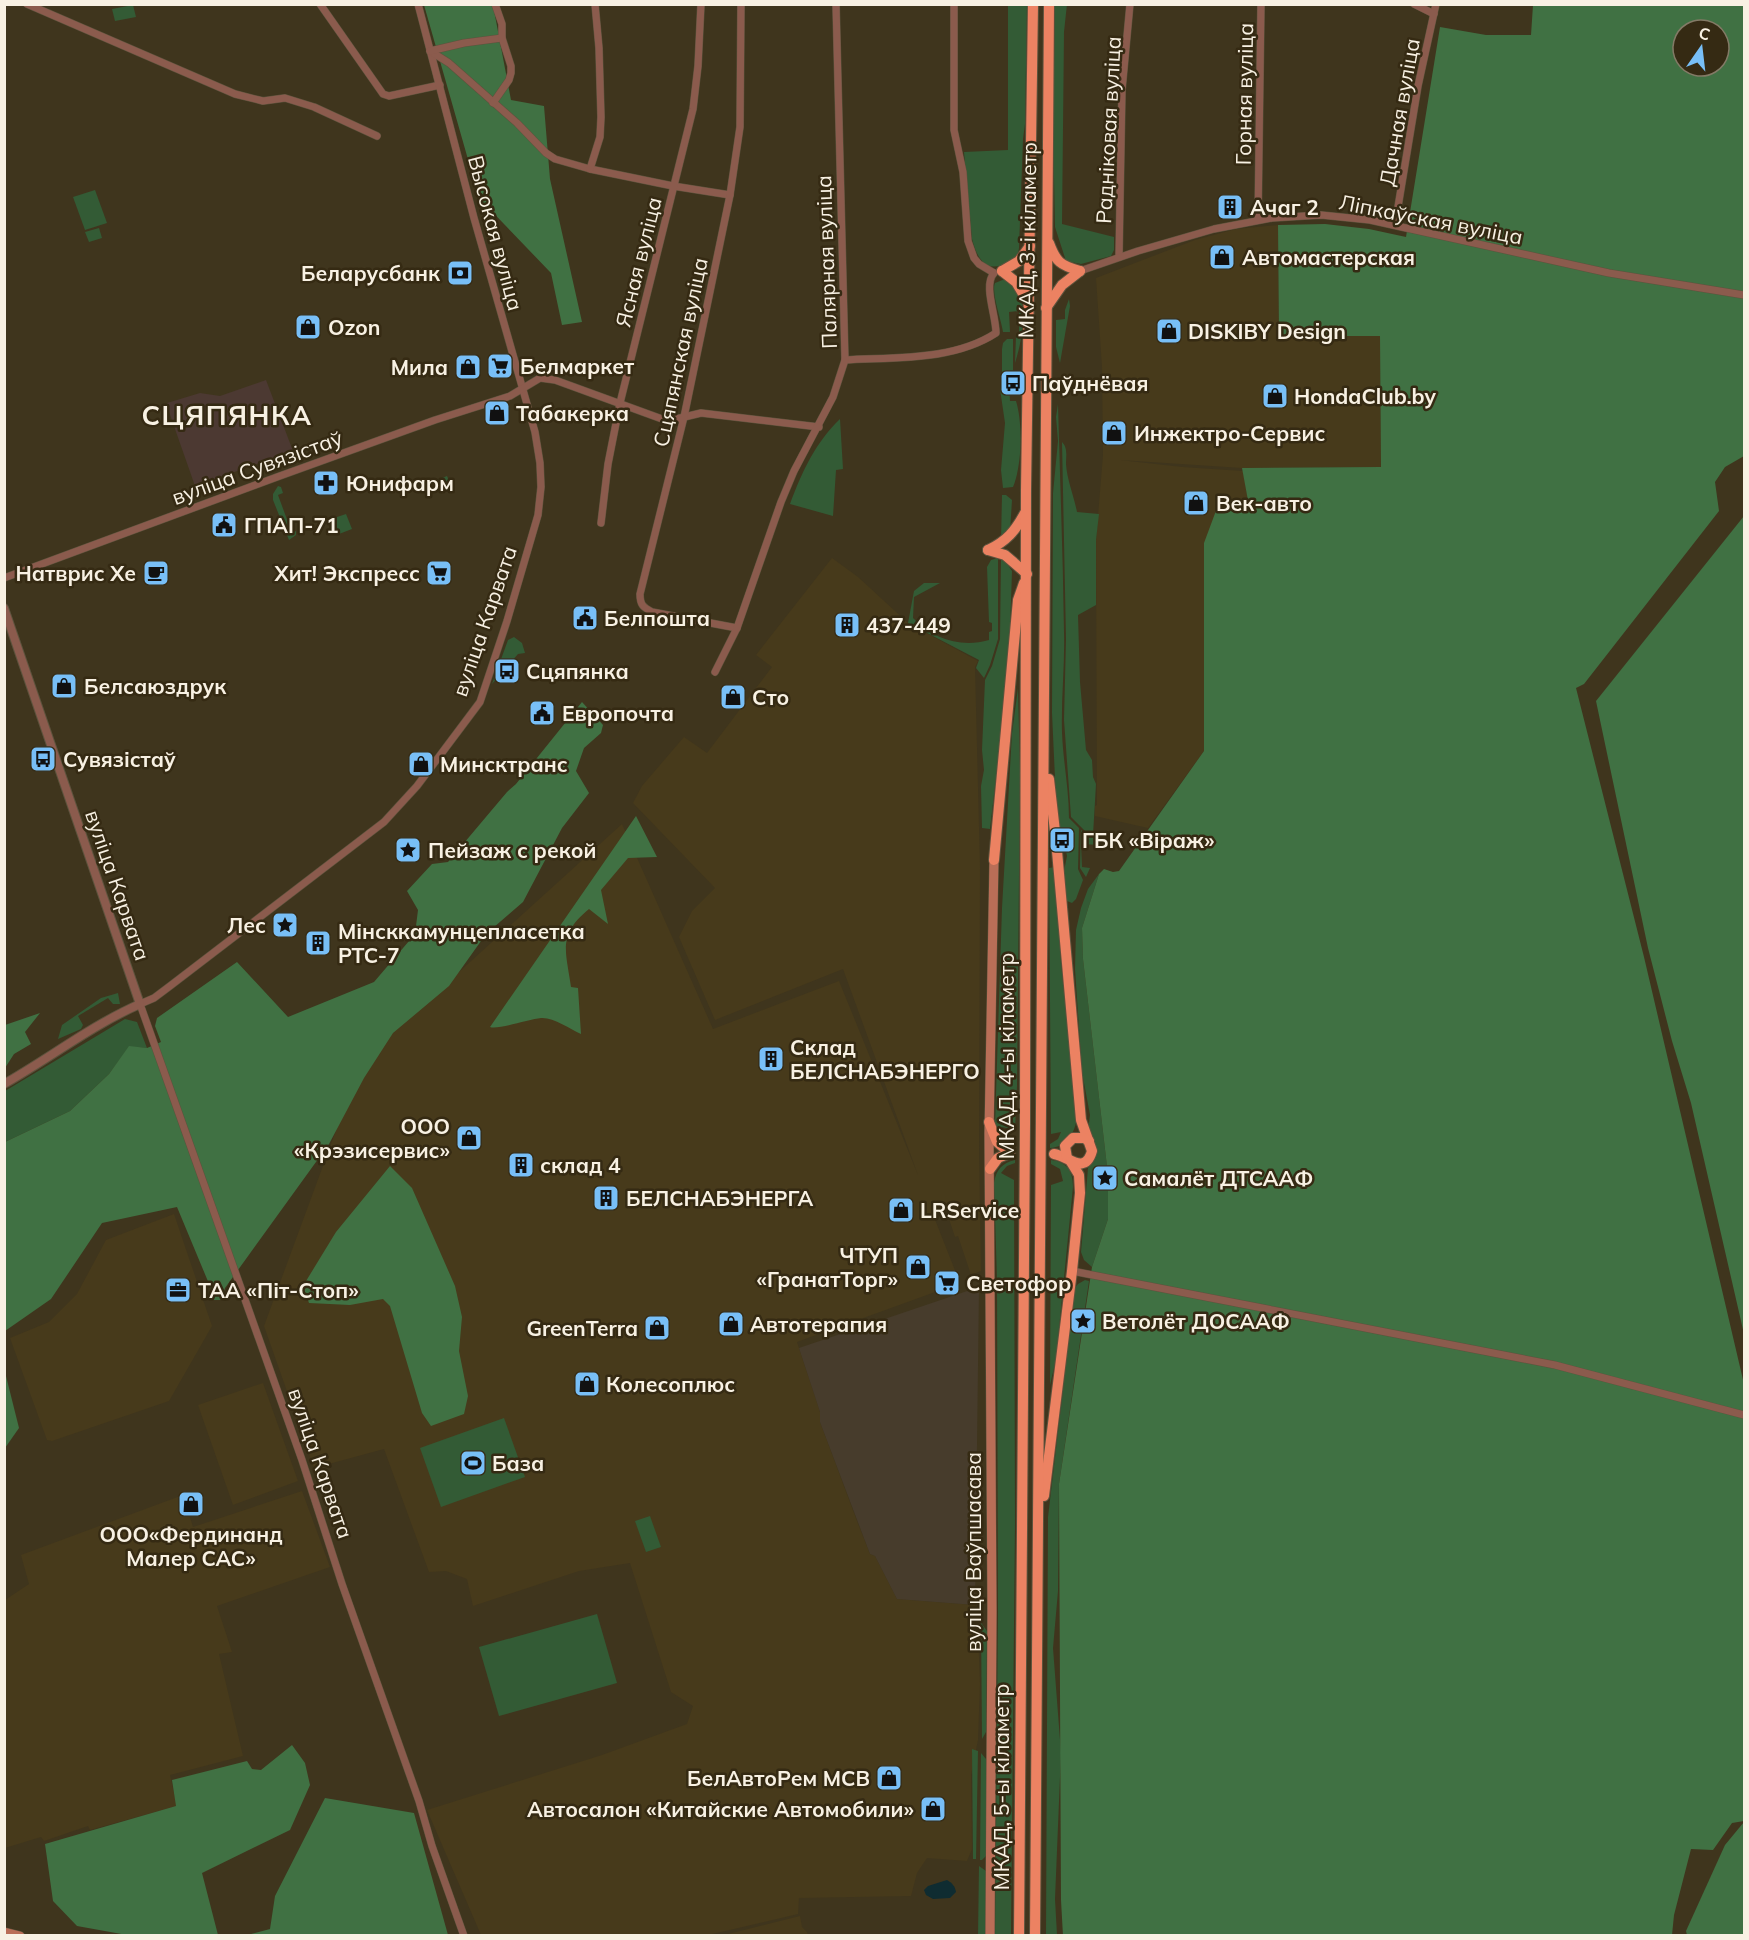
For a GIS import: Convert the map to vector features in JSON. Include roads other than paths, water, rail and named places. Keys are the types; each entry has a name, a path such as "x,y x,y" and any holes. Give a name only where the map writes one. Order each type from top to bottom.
{"highway":[{"name":"МКАД, 3-і кіламетр","path":"1027,474 1033,4"},
{"name":"МКАД, 3-і кіламетр","path":"1044,475 1049,4"},
{"path":"1046,236 1058,261 1064,267 1080,271"},
{"path":"998,272 1019,261 1030,244"},
{"path":"1046,309 1062,285 1080,271"},
{"path":"998,272 1016,282 1029,303"},
{"name":"МКАД, 4-ы кіламетр","path":"1021,1638 1027,474"},
{"name":"МКАД, 4-ы кіламетр","path":"1037,1639 1044,475"},
{"path":"994,860 1018,600 1027,574 1005,555 988,550 1007,540 1015,532 1026,510"},
{"path":"1038,1541 1072,1271 1080,1187 1092,1151 1081,1120 1056,840 1043,737"},
{"path":"989,1122 997,1142 1010,1153"},
{"path":"1080,1187 1079,1175 1068,1155 1068,1142 1078,1137 1089,1141"},
{"path":"989,1153 1010,1153"},
{"path":"990,1169 998,1158 1010,1153"},
{"path":"1068,1155 1082,1164 1087,1161"},
{"name":"МКАД, 5-ы кіламетр","path":"1019,1935 1021,1638"},
{"name":"МКАД, 5-ы кіламетр","path":"1035,1935 1037,1639"}],"main road":[{"name":"вуліца Ваўпшасава","path":"990,1935 992,1599 989,1122 994,860"},
{"path":"4,1932 20,1935"}],"street":[{"path":"27,4 235,94 263,101 285,98 314,107 377,136"},
{"path":"320,4 384,94 389,96 440,85"},
{"name":"Высокая вуліца","path":"418,4 521,388"},
{"path":"493,103 511,73 502,38 502,24 495,4"},
{"path":"590,169 600,137 601,117 595,4"},
{"name":"Ясная вуліца","path":"602,523 608,464 620,403 693,109 701,4"},
{"name":"Сцяпянская вуліца","path":"737,628 652,612 640,603 640,594 684,417 730,195 741,106 741,4"},
{"name":"Палярная вуліца","path":"715,672 737,628 781,502 794,471 819,427 845,360 836,4"},
{"path":"954,4 955,138 963,172 968,241 974,258 980,264 998,272"},
{"name":"Радніковая вуліца","path":"1119,257 1122,90 1130,4"},
{"name":"Горная вуліца","path":"1258,220 1261,4"},
{"path":"1414,4 1434,14"},
{"name":"Дачная вуліца","path":"1395,225 1418,86 1436,4"},
{"path":"430,51 464,43 502,38"},
{"name":"Ясная вуліца","path":"430,51 449,63 517,123 546,153 567,164 673,186 730,195"},
{"name":"Ліпкаўская вуліца","path":"1080,271 1214,229 1288,216 1321,215 1352,217 1395,225 1609,273 1744,296"},
{"path":"845,360 945,353 981,342 996,333 996,319 989,287 991,277 998,272"},
{"name":"вуліца Сувязістаў","path":"4,578 435,420 510,396 540,378 547,378 662,419 675,419 701,413 819,427"},
{"name":"вуліца Карвата","path":"140,1004 154,998 384,822 417,786 480,702 507,621 538,514 541,487 539,456 535,432 521,388"},
{"name":"вуліца Карвата","path":"4,608 464,1935"},
{"path":"4,1084 63,1047 140,1004"},
{"path":"1072,1271 1555,1365 1744,1415"}],"water":[{"path":"947,1880 956,1892 950,1898 933,1899 926,1895 924,1890 928,1886"}],"place":[{"name":"Ачаг 2","path":"1230,207"},
{"name":"Автомастерская","path":"1222,257"},
{"name":"Беларусбанк","path":"460,273"},
{"name":"Ozon","path":"308,327"},
{"name":"DISKIBY Design","path":"1169,331"},
{"name":"Белмаркет","path":"500,366"},
{"name":"Мила","path":"468,367"},
{"name":"Паўднёвая","path":"1013,383"},
{"name":"HondaClub.by","path":"1275,396"},
{"name":"Табакерка","path":"497,413"},
{"name":"Инжектро-Сервис","path":"1114,433"},
{"name":"Юнифарм","path":"326,483"},
{"name":"Век-авто","path":"1196,503"},
{"name":"ГПАП-71","path":"224,525"},
{"name":"Натврис Хе","path":"156,573"},
{"name":"Хит! Экспресс","path":"439,573"},
{"name":"Белпошта","path":"585,618"},
{"name":"437-449","path":"847,625"},
{"name":"Сцяпянка","path":"507,671"},
{"name":"Белсаюздрук","path":"64,686"},
{"name":"Сто","path":"733,697"},
{"name":"Европочта","path":"542,713"},
{"name":"Сувязістаў","path":"43,759"},
{"name":"Минсктранс","path":"421,764"},
{"name":"ГБК «Віраж»","path":"1062,840"},
{"name":"Пейзаж с рекой","path":"408,850"},
{"name":"Лес","path":"285,925"},
{"name":"Мінсккамунцепласетка РТС-7","path":"318,943"},
{"name":"Склад БЕЛСНАБЭНЕРГО","path":"771,1059"},
{"name":"ООО «Крэзисервис»","path":"469,1138"},
{"name":"склад 4","path":"521,1165"},
{"name":"Самалёт ДТСААФ","path":"1105,1178"},
{"name":"БЕЛСНАБЭНЕРГА","path":"606,1198"},
{"name":"LRService","path":"901,1210"},
{"name":"ЧТУП «ГранатТорг»","path":"918,1267"},
{"name":"Светофор","path":"947,1283"},
{"name":"ТАА «Піт-Стоп»","path":"178,1290"},
{"name":"Ветолёт ДОСААФ","path":"1083,1321"},
{"name":"Автотерапия","path":"731,1324"},
{"name":"GreenTerra","path":"657,1328"},
{"name":"Колесоплюс","path":"587,1384"},
{"name":"База","path":"473,1463"},
{"name":"ООО«Фердинанд Малер САС»","path":"191,1504"},
{"name":"БелАвтоРем MCB","path":"889,1778"},
{"name":"Автосалон «Китайские Автомобили»","path":"933,1809"}],"district":[{"name":"СЦЯПЯНКА","path":"227,415"}]}
